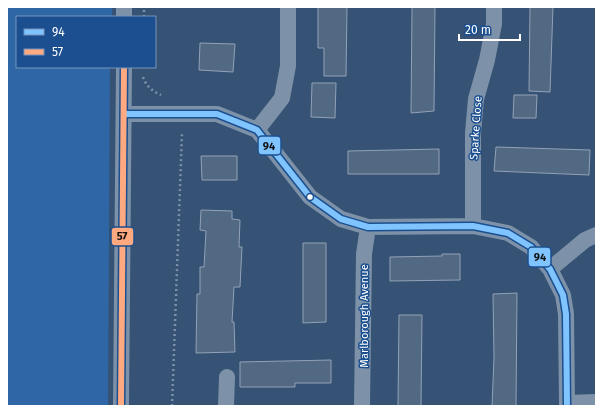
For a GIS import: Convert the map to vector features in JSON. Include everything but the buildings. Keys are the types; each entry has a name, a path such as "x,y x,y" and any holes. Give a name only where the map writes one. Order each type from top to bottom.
{"street":[{"path":"256,130 282,98 288,66 288,7"},
{"name":"Sparke Close","path":"473,226 473,133 476,100 487,60 494,24 494,7"},
{"path":"121,406 124,68"},
{"path":"124,114 217,114 256,130 310,197 342,219 368,227 473,226 508,232 531,247 550,269 563,295 566,314 567,405 596,402"},
{"name":"Marlborough Avenue","path":"362,406 364,254 368,227"},
{"path":"550,269 585,240 596,235"},
{"path":"226,406 227,377"}],"path":[{"path":"143,72 145,83 153,91 166,97"},
{"path":"172,406 183,113"}],"shaded area":[{"path":"7,7 112,7 112,16 16,16 16,68 110,68 108,406 7,406"}],"transit line":[{"name":"57","path":"121,406 124,68"},
{"name":"94","path":"124,114 217,114 257,130 310,197 341,219 368,227 473,226 508,233 531,247 550,269 563,295 566,314 567,406"}]}
